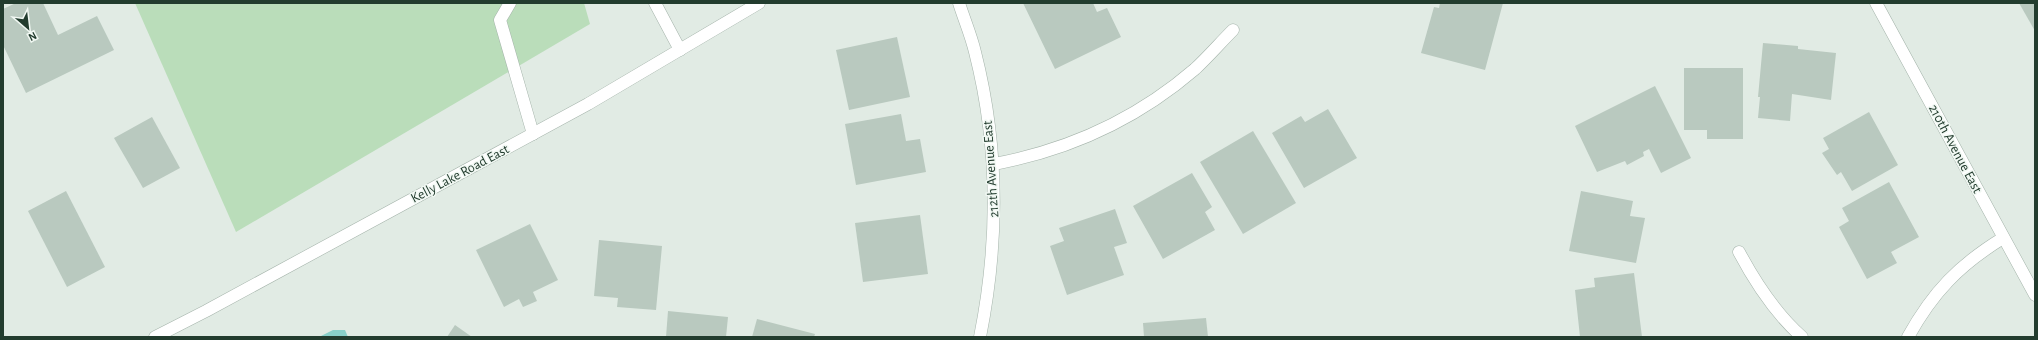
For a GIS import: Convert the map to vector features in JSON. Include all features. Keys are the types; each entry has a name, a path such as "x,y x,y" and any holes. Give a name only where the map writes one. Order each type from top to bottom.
{"street":[{"path":"510,3 500,20 533,134"},
{"path":"654,3 680,50"},
{"name":"Kelly Lake Road East","path":"155,337 206,312 588,104 759,3"},
{"name":"212th Avenue East","path":"959,3 975,51 986,102 994,164 995,225 988,298 980,337"},
{"name":"210th Avenue East","path":"1876,3 2035,295"},
{"path":"994,164 1060,148 1105,129 1158,98 1196,68 1233,30"},
{"path":"1908,337 1923,310 1951,276 1979,252 2003,238"},
{"path":"1739,252 1754,281 1775,310 1802,337"}],"green space":[{"path":"135,3 584,3 590,24 236,232"}],"water":[{"path":"333,330 345,330 348,337 319,337"}],"building":[{"path":"16,3 43,3 58,35 97,16 114,50 26,93 3,45 3,9"},
{"path":"1023,3 1093,3 1097,12 1107,8 1121,37 1055,69"},
{"path":"1440,3 1503,3 1485,70 1421,53 1434,7 1439,8"},
{"path":"2019,3 2035,3 2035,31"},
{"path":"897,37 910,97 849,110 836,50"},
{"path":"1763,43 1798,46 1798,49 1836,53 1831,100 1792,94 1790,121 1758,118 1760,97 1758,97"},
{"path":"1684,68 1743,68 1743,139 1707,139 1707,130 1684,130"},
{"path":"1655,86 1691,158 1661,173 1649,149 1643,152 1644,156 1627,165 1625,161 1597,172 1575,126"},
{"path":"1328,109 1357,158 1304,188 1272,133 1301,116 1305,122"},
{"path":"1869,112 1898,165 1852,191 1841,172 1837,175 1822,153 1829,149 1823,138"},
{"path":"901,114 906,141 920,139 926,172 856,185 845,124"},
{"path":"152,117 180,168 143,188 114,138"},
{"path":"1253,131 1296,203 1243,234 1200,162"},
{"path":"1192,173 1212,207 1205,212 1215,230 1163,259 1133,206"},
{"path":"1889,182 1919,237 1891,252 1897,263 1867,279 1839,227 1849,221 1842,208"},
{"path":"66,191 105,267 67,287 28,211"},
{"path":"1581,191 1633,201 1630,216 1645,218 1636,263 1569,251"},
{"path":"1115,209 1127,243 1114,247 1124,275 1067,295 1050,246 1064,241 1059,228"},
{"path":"920,215 928,274 863,282 855,223"},
{"path":"530,224 558,280 533,292 537,301 523,307 519,299 504,307 476,250"},
{"path":"599,240 662,246 656,310 617,307 618,298 594,296"},
{"path":"1634,273 1642,337 1580,337 1575,290 1595,287 1594,278"},
{"path":"668,311 728,317 726,337 666,337"},
{"path":"1206,318 1208,337 1144,337 1143,323"},
{"path":"757,319 815,334 814,337 752,337"},
{"path":"455,325 472,337 447,337"}]}
